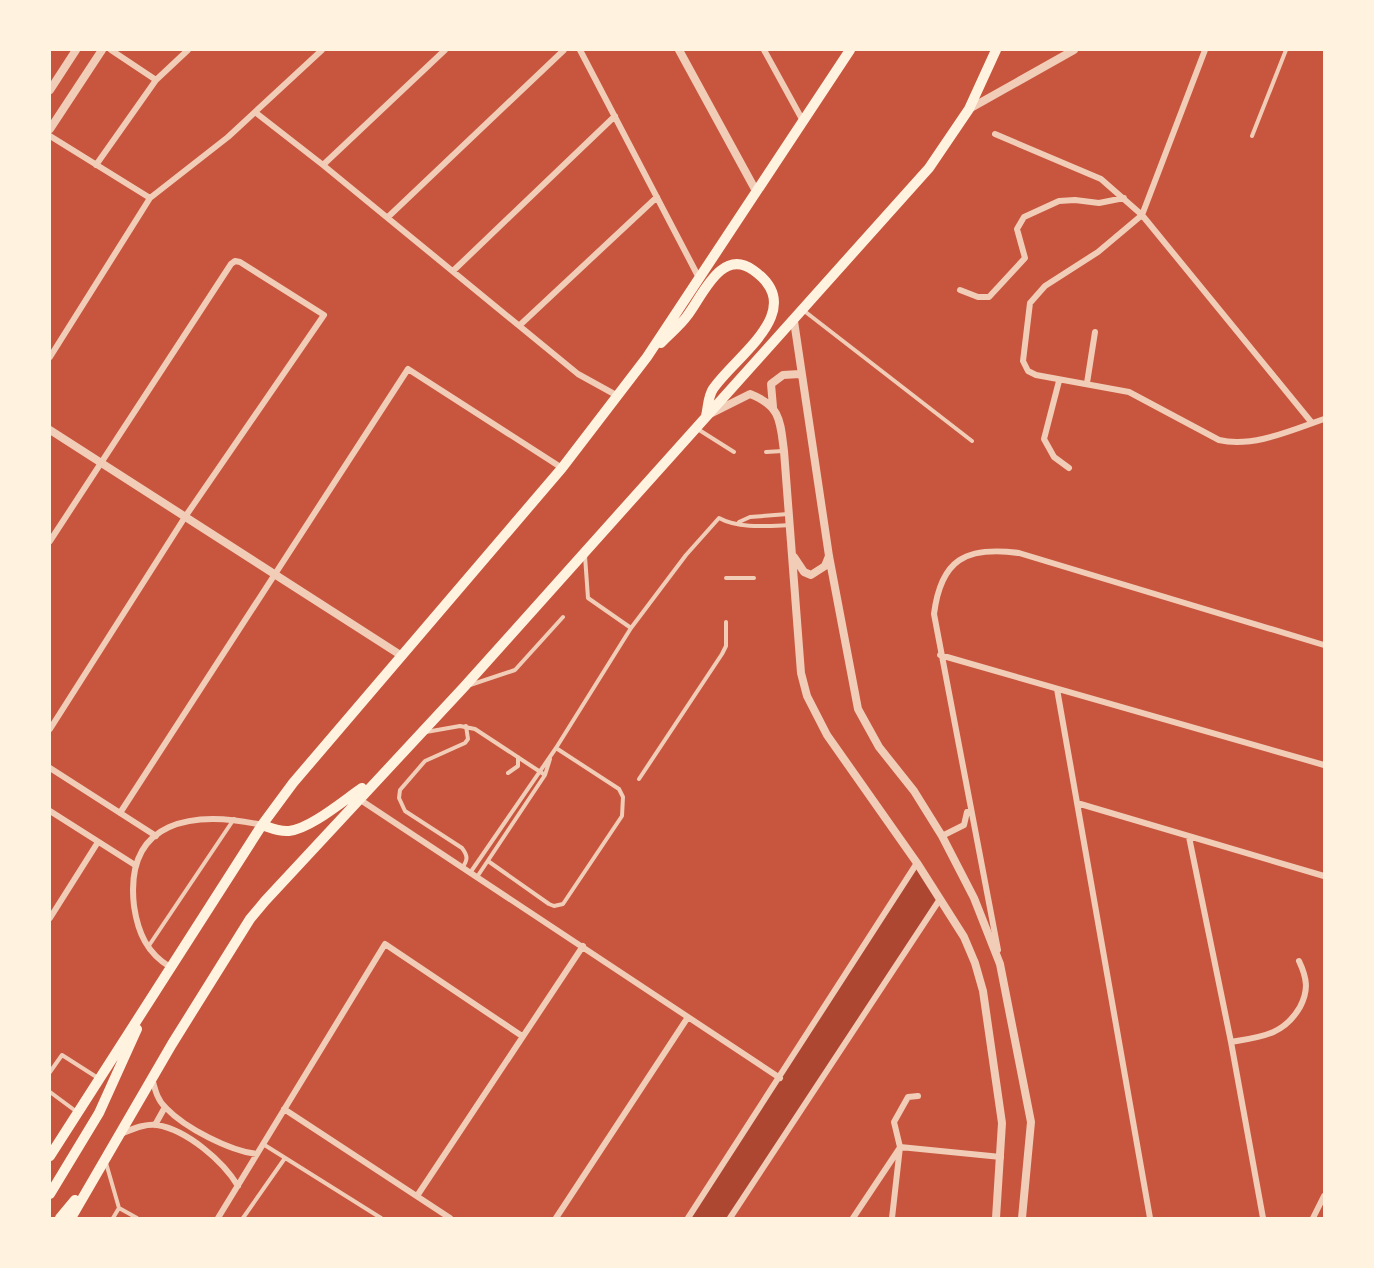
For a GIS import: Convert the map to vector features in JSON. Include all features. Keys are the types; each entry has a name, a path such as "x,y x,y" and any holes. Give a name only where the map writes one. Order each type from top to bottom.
{"main road":[{"path":"647,357 698,276 850,50"},
{"path":"60,1218 105,1160 152,1077 250,919 376,779 464,687 929,168 969,109 996,50"},
{"path":"50,1154 262,825 293,783 561,468 647,357 686,318 717,273 736,263 751,268 763,279 772,297 770,324 712,391 706,416"},
{"path":"262,825 277,831 291,831 306,825 376,779"},
{"path":"50,1194 99,1113 150,1002"},
{"path":"71,1218 97,1171"}],"street":[{"path":"50,90 76,50"},
{"path":"50,129 102,50"},
{"path":"111,50 156,80"},
{"path":"96,165 156,80 188,50"},
{"path":"50,357 150,198 228,137 322,50"},
{"path":"323,165 445,50"},
{"path":"388,217 564,50"},
{"path":"580,50 698,276"},
{"path":"679,50 756,191"},
{"path":"764,50 803,121"},
{"path":"969,109 1074,50"},
{"path":"1205,50 1142,215 1104,248 1035,294 1030,303 1022,351 1023,361 1028,370 1059,381 1087,382 1129,392 1219,440 1234,443 1251,441 1324,419"},
{"path":"255,112 388,217 578,374 616,395"},
{"path":"453,271 615,116"},
{"path":"995,134 1087,172 1124,198 1142,215 1312,423"},
{"path":"50,136 150,198"},
{"path":"520,325 657,197"},
{"path":"960,290 978,297 989,297 1022,263 1025,252 1017,229 1024,217 1059,201 1099,203 1124,198"},
{"path":"50,541 236,261 324,315 185,517 50,729"},
{"path":"794,321 800,374 829,555 858,709 879,747 920,800 942,836 974,897 1000,964"},
{"path":"1087,382 1095,332"},
{"path":"120,813 273,573 408,369 561,468"},
{"path":"800,374 783,375 771,384 773,407 781,425 784,451 801,673 807,696 827,735 917,863 964,937 983,991 998,1088 1001,1157 996,1218"},
{"path":"1059,381 1045,428 1047,448 1069,468"},
{"path":"706,416 750,394 773,407"},
{"path":"50,430 402,656"},
{"path":"1022,1218 1031,1122 1028,1094 1000,964 940,655 934,614 942,577 956,562 975,553 997,550 1019,553 1324,645"},
{"path":"792,554 799,566 811,575 825,566 829,555"},
{"path":"940,655 1324,765"},
{"path":"1057,689 1150,1218"},
{"path":"50,768 156,836"},
{"path":"358,799 780,1078"},
{"path":"942,836 964,825 968,803"},
{"path":"1077,803 1324,876"},
{"path":"50,811 135,865"},
{"path":"170,967 154,957 135,915 132,889 135,865 142,849 156,836 182,822 199,818 234,819 262,825"},
{"path":"1189,837 1231,1042 1263,1218"},
{"path":"50,918 99,842"},
{"path":"688,1218 917,863"},
{"path":"734,1217 940,899"},
{"path":"219,1218 385,944 522,1036"},
{"path":"417,1196 583,946"},
{"path":"1231,1042 1274,1033 1292,1021 1302,1004 1307,984 1299,961"},
{"path":"556,1218 688,1017"},
{"path":"152,1077 156,1094 165,1107 224,1145 234,1150 257,1154"},
{"path":"892,1218 900,1148 894,1122 908,1097 918,1096"},
{"path":"155,1125 165,1107"},
{"path":"284,1109 450,1218"},
{"path":"120,1134 155,1125 170,1129 214,1156 238,1186"},
{"path":"900,1148 1001,1157"},
{"path":"853,1218 900,1148"},
{"path":"1313,1218 1324,1196"}],"lane":[{"path":"1252,136 1286,50"},
{"path":"803,309 972,441"},
{"path":"696,428 734,452"},
{"path":"766,452 784,451"},
{"path":"739,522 750,517 789,514"},
{"path":"470,873 556,748 631,628 680,562 719,518 752,527 790,525"},
{"path":"585,553 588,568 586,591 588,598 631,628"},
{"path":"726,578 754,578"},
{"path":"464,687 515,670 563,617"},
{"path":"639,779 722,654 726,646 726,622"},
{"path":"420,734 466,726 518,756 545,775"},
{"path":"462,868 466,855 462,848 405,811 399,798 400,790 425,760 465,743 468,739 466,726"},
{"path":"488,861 549,903 558,906 566,899 618,822 624,806 619,789 556,748"},
{"path":"477,877 545,775 551,755"},
{"path":"508,773 518,766 518,756"},
{"path":"148,947 234,819"},
{"path":"50,1072 62,1054 98,1078"},
{"path":"50,1092 77,1112"},
{"path":"263,1144 381,1218"},
{"path":"243,1218 285,1158"},
{"path":"105,1160 119,1208 137,1218"},
{"path":"113,1218 119,1208"}],"shaded area":[{"path":"917,863 940,899 730,1218 688,1218"}]}
